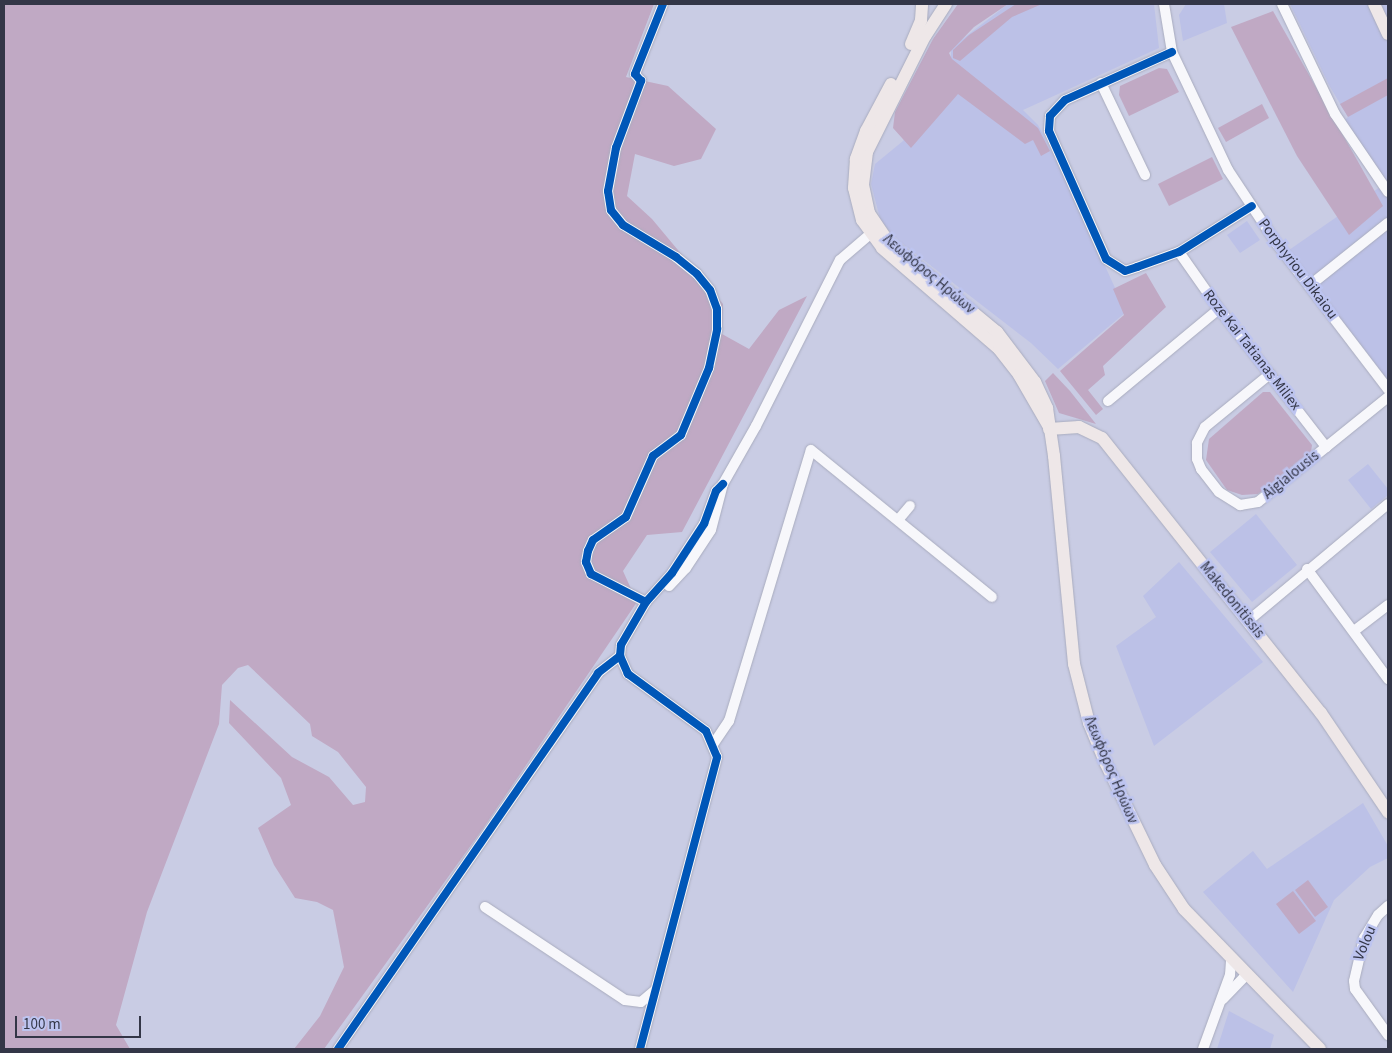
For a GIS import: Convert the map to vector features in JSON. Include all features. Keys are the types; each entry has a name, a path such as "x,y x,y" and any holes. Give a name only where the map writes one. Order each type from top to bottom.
{"main road":[{"name":"Λεωφόρος Ηρώων","path":"922,4 918,30 866,131 856,159 854,188 873,231 887,253 996,345 1019,375 1048,427 1054,456 1070,635 1089,723 1121,800 1155,865 1184,909 1231,960 1320,1049"},
{"name":"Λεωφόρος Ηρώων","path":"873,231 864,193 867,152 925,36 946,4"},
{"path":"1374,4 1388,34"},
{"name":"Makedonitissis","path":"1048,427 1079,427 1102,438 1321,713 1388,812"}],"street":[{"path":"646,602 591,574 586,562 588,551 593,540 626,517 653,456 680,435 709,368 718,329 718,309 710,290 696,274 676,257 623,225 611,210 608,191 616,148 641,81 635,74 663,4"},
{"name":"Porphyriou Dikaiou","path":"1164,4 1172,52 1228,170 1309,286 1388,389"},
{"path":"1282,4 1335,114 1388,192"},
{"path":"1172,52 1100,83 1059,104 1049,124 1106,259 1125,270 1179,252 1252,206"},
{"path":"1100,83 1145,175"},
{"path":"1309,286 1388,223"},
{"path":"638,615 686,568 711,530 723,484 775,391 840,260 873,231"},
{"name":"Roze Kai Tatianas Miliex","path":"1179,252 1219,309 1326,447"},
{"path":"1108,401 1219,309"},
{"name":"Aigialousis","path":"1270,374 1213,420 1200,434 1197,459 1219,492 1240,505 1258,502 1388,397"},
{"path":"714,742 729,721 811,450 899,519 992,597"},
{"path":"640,1049 717,766 714,742 696,722 634,679 620,656 623,637 646,602 672,573 704,524 716,491 723,484"},
{"path":"1248,620 1307,569 1388,504"},
{"path":"899,519 910,506"},
{"path":"1307,569 1388,679"},
{"path":"1354,631 1388,604"},
{"path":"338,1049 598,673 620,656"},
{"name":"Volou","path":"1388,906 1378,915 1364,938 1354,980 1358,993 1388,1035"},
{"path":"485,907 625,1000 641,1002 655,990"},
{"path":"1202,1049 1230,975 1231,960"},
{"path":"1216,1008 1246,975"}],"shaded area":[{"path":"4,4 654,4 626,77 668,86 716,129 701,159 674,166 635,154 627,196 652,219 723,304 722,334 749,349 779,310 807,296 682,532 647,535 623,571 637,602 482,830 324,1049 294,1049 320,1016 344,967 333,910 317,902 295,898 274,865 258,828 291,805 281,778 229,723 230,700 292,757 329,777 353,805 365,802 366,787 338,752 312,736 310,724 248,665 238,668 222,685 219,724 147,912 116,1025 130,1049 4,1049"},
{"path":"958,4 1008,4 974,27 949,53 952,59 1038,128 1050,151 1041,156 1033,140 1025,144 958,94 911,148 893,128 895,112 933,39"},
{"path":"1008,4 1154,4 1159,48 1023,110 1038,125 1059,165 1126,312 1058,369 1031,343 899,241 881,222 871,184 875,164 903,141 951,59 951,48"},
{"path":"1016,4 1042,4 1012,17 960,61 953,58 953,50 969,35"},
{"path":"1186,4 1224,4 1227,23 1183,41 1179,15"},
{"path":"1290,4 1388,4 1388,386 1289,250 1380,187 1339,125 1348,117 1329,85"},
{"path":"1273,11 1383,206 1349,235 1297,156 1231,27"},
{"path":"1159,68 1167,69 1179,92 1129,116 1119,95 1120,86"},
{"path":"1388,78 1388,95 1348,117 1340,104"},
{"path":"1262,104 1269,118 1226,142 1218,128"},
{"path":"1212,157 1223,179 1169,206 1158,184"},
{"path":"1247,221 1260,240 1240,253 1227,235"},
{"path":"1146,273 1166,307 1103,366 1105,375 1088,390 1103,409 1096,415 1060,371 1124,315 1113,289"},
{"path":"1053,373 1096,424 1059,413 1045,381"},
{"path":"1263,392 1270,392 1312,445 1311,452 1258,494 1242,495 1227,490 1206,460 1209,439"},
{"path":"1368,464 1388,489 1388,495 1371,509 1348,480"},
{"path":"1256,514 1297,565 1252,602 1210,552"},
{"path":"1179,562 1263,662 1154,746 1116,646 1156,617 1143,596"},
{"path":"1363,803 1388,846 1388,858 1370,867 1334,900 1293,992 1203,892 1253,851 1267,869"},
{"path":"1308,880 1328,907 1315,917 1295,890"},
{"path":"1293,891 1316,921 1299,934 1276,904"},
{"path":"1229,1011 1274,1035 1270,1049 1217,1049"}],"cycle path":[{"path":"646,602 591,574 586,562 588,551 593,540 626,517 653,456 681,435 709,368 717,329 717,309 710,290 697,274 676,257 623,225 611,210 608,191 616,148 641,81 635,74 663,4"},
{"path":"1172,52 1065,100 1050,116 1049,131 1106,259 1125,271 1179,252 1252,206"},
{"path":"640,1049 717,757 706,731 628,674 620,656 621,645 646,602 672,573 704,524 716,491 723,484"},
{"path":"338,1049 598,673 620,656"}]}
